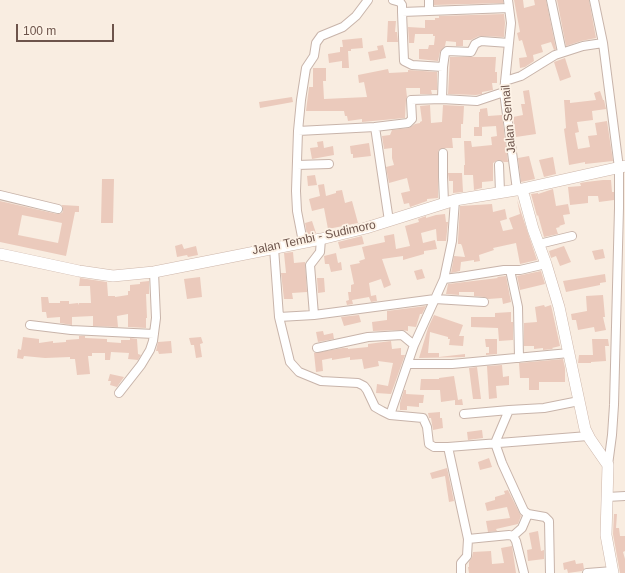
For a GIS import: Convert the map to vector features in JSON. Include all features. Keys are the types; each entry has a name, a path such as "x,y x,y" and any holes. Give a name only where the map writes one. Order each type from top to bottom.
{"main road":[{"name":"Jalan Tembi - Sudimoro","path":"0,254 79,271 112,276 154,272 366,228 450,202 500,192 519,190 622,167"},
{"path":"519,190 546,264 559,307 588,436 608,465 606,535 613,572"}],"street":[{"path":"302,242 296,198 298,131 306,68 314,56 316,43 321,36 343,27 356,16 368,0"},
{"path":"393,0 400,2 402,5 404,61 412,65 443,67"},
{"path":"428,0 429,10"},
{"path":"551,0 562,52"},
{"path":"594,0 603,43 622,167 621,328 608,465"},
{"path":"402,12 509,4"},
{"name":"Jalan Semail","path":"509,4 511,23 504,92 519,190"},
{"path":"442,99 443,67 445,53 447,51 471,52 475,44 481,41 509,43"},
{"path":"505,81 521,76 551,57 562,52 603,43"},
{"path":"298,131 375,127 408,123 412,119 411,100 442,99 477,101 504,92"},
{"path":"375,127 389,221"},
{"path":"390,415 414,345 444,279 452,241 450,202 443,177 443,153"},
{"path":"297,165 329,164"},
{"path":"499,164 500,192"},
{"path":"0,195 58,209"},
{"path":"539,244 572,236"},
{"path":"314,315 310,265 320,252 320,238"},
{"path":"274,248 279,317 290,362 299,372 321,381 358,383 368,390 375,407 390,415 423,418 427,427 430,444 434,447 588,436"},
{"path":"444,279 520,270 546,264"},
{"path":"510,270 518,307 519,358"},
{"path":"119,393 134,375 150,350 154,334 156,313 154,272"},
{"path":"279,317 314,315 435,300 484,302"},
{"path":"30,325 71,330 154,334"},
{"path":"317,348 368,337 402,335 414,345"},
{"path":"408,364 452,364 569,353"},
{"path":"464,414 544,408 579,401"},
{"path":"509,410 495,443 502,463 524,511 528,514 545,517 549,521 550,573"},
{"path":"448,447 468,539 467,556 461,563 461,573"},
{"path":"607,497 625,496"},
{"path":"514,536 522,528 528,514"},
{"path":"468,539 510,535 514,536"},
{"path":"514,536 524,573"},
{"path":"587,573 613,572"}],"building":[{"path":"434,0 503,0 503,3 434,5"},
{"path":"514,0 523,0 524,8 535,5 534,0 546,0 556,49 554,50 551,42 541,45 543,52 533,55 534,61 525,67 520,68 519,58 527,57 522,40 519,41 517,33 520,32"},
{"path":"557,0 589,0 596,38 566,46"},
{"path":"504,14 504,37 479,36 471,40 463,40 463,46 456,46 456,42 446,41 445,46 440,52 438,61 419,59 419,49 428,49 429,45 434,45 435,36 433,36 433,34 415,34 414,43 409,43 408,27 425,28 425,20 435,20 435,18 439,18 439,16"},
{"path":"388,21 396,21 395,32 397,32 398,42 387,42"},
{"path":"362,38 363,48 351,49 351,51 348,51 349,68 342,68 342,61 329,63 328,54 340,52 340,47 343,47 342,40"},
{"path":"383,45 386,58 370,61 368,52 378,50 377,46"},
{"path":"450,57 496,57 495,72 497,72 497,83 492,83 493,90 476,95 448,94"},
{"path":"565,58 571,77 560,81 554,62"},
{"path":"313,68 326,68 326,81 323,81 324,99 367,97 364,82 359,83 358,75 388,69 389,73 408,72 408,70 437,72 437,90 431,90 432,94 420,94 420,88 406,88 407,97 405,118 362,122 362,119 348,121 344,111 306,111 309,87 313,87"},
{"path":"529,90 536,134 516,137 513,117 523,115 521,104 525,104 523,91"},
{"path":"600,91 606,109 592,111 593,120 577,122 579,132 575,133 578,149 590,147 588,136 597,135 595,123 607,121 613,161 585,164 585,162 569,165 564,129 566,128 564,100 570,100 570,103 596,100 594,93"},
{"path":"292,97 293,102 260,108 259,102"},
{"path":"430,105 431,123 442,122 443,105 464,106 463,124 461,124 461,138 452,138 453,148 443,148 438,151 438,198 427,199 427,201 410,207 409,203 404,204 401,193 410,191 407,178 389,183 386,167 394,165 392,148 384,149 382,136 390,135 392,130 409,128 420,123 422,121 420,106"},
{"path":"487,108 488,116 502,115 508,162 499,160 493,163 493,181 482,182 482,188 474,190 473,175 464,175 464,141 471,141 472,147 492,145 491,137 497,136 496,126 480,127 482,127 482,136 474,136 474,127 479,127 480,109"},
{"path":"323,141 324,148 333,146 334,155 312,159 310,148 318,147 317,142"},
{"path":"369,143 371,156 353,158 350,146"},
{"path":"529,156 535,179 521,182 518,158"},
{"path":"553,157 556,174 544,177 539,160"},
{"path":"448,173 462,173 463,192 453,193 453,181 449,181"},
{"path":"315,175 317,185 308,186 307,176"},
{"path":"102,179 114,179 113,223 101,223"},
{"path":"611,180 614,200 599,202 598,196 588,196 588,203 570,205 568,187 581,186 580,183"},
{"path":"324,184 326,196 342,190 345,203 352,201 358,223 328,229 324,208 312,211 309,199 320,196 318,185"},
{"path":"553,189 556,206 568,204 570,214 563,215 565,224 556,228 558,234 544,237 531,194 538,194"},
{"path":"517,200 537,260 520,264 516,243 493,248 494,250 479,255 480,261 474,262 474,260 461,262 460,271 451,273 454,256 465,257 461,244 458,244 460,206 492,204 493,212 505,209 507,219 500,221 503,231 513,229 509,218 520,214"},
{"path":"0,201 57,214 62,213 62,205 79,206 79,212 75,212 66,256 0,242","holes":["22,215 62,223 58,243 18,235"]},
{"path":"445,214 446,222 448,222 446,241 437,241 436,229 421,233 423,243 435,240 437,249 424,251 424,254 403,260 403,256 382,259 391,285 384,288 381,279 369,283 371,296 376,295 377,301 371,302 369,297 352,300 353,304 347,305 346,301 349,300 348,292 351,292 351,285 354,284 350,265 360,263 359,261 365,259 362,247 385,242 384,236 394,234 396,249 410,246 405,226 419,222 418,219 426,216 426,218"},
{"path":"312,221 316,233 307,235 305,223"},
{"path":"362,236 364,244 340,249 338,242"},
{"path":"182,244 184,249 196,246 198,255 177,257 175,246"},
{"path":"564,246 571,262 560,266 556,256 551,258 549,251"},
{"path":"603,249 605,258 595,260 592,251"},
{"path":"293,252 294,263 305,262 307,292 292,293 293,299 284,299 281,273 286,273 284,253"},
{"path":"336,253 338,263 341,262 342,270 331,272 329,264 325,264 324,256"},
{"path":"422,269 425,278 417,280 414,271"},
{"path":"541,271 545,284 520,290 517,276"},
{"path":"605,274 606,282 600,283 600,285 566,292 563,281"},
{"path":"506,276 511,302 503,304 502,298 488,299 474,296 474,292 459,292 459,295 446,294 448,284"},
{"path":"200,277 202,297 187,299 184,279"},
{"path":"80,278 107,282 108,296 115,297 128,295 130,285 149,281 149,294 146,294 146,328 128,327 128,314 117,316 118,327 93,326 93,316 72,317 72,325 60,323 60,317 47,318 46,312 42,312 41,297 48,297 49,303 69,301 69,304 78,303 79,305 79,303 91,303 90,286 79,286"},
{"path":"317,278 324,278 325,292 318,293"},
{"path":"603,295 605,317 603,317 606,330 595,332 594,327 578,330 576,320 572,320 571,314 587,311 586,296"},
{"path":"544,305 545,307 551,305 560,346 552,348 553,349 543,350 543,348 534,349 534,346 524,346 524,323 537,322 535,307"},
{"path":"426,306 422,314 420,314 416,327 408,326 408,331 373,331 372,322 387,320 387,311"},
{"path":"511,312 511,322 513,322 513,340 499,341 498,328 471,327 471,317 495,317 495,313"},
{"path":"359,315 361,322 344,326 341,317"},
{"path":"434,315 463,325 459,336 464,336 463,346 449,345 450,339 448,339 448,337 430,332 428,353 439,353 439,357 465,354 465,357 419,358 428,328"},
{"path":"323,331 324,335 333,333 334,339 318,342 316,332"},
{"path":"79,336 85,336 85,338 107,339 107,342 121,343 121,340 130,340 130,338 137,339 138,354 141,355 138,360 128,359 129,353 111,352 110,360 105,360 105,353 92,353 92,356 88,356 90,374 77,375 75,359 70,359 70,357 45,358 24,356 23,359 17,358 18,349 21,350 23,337 39,339 39,343 53,341 53,343 79,339"},
{"path":"201,337 203,343 200,344 202,357 196,358 194,345 191,345 189,338"},
{"path":"485,339 497,339 497,354 486,355 486,353 489,353 489,347 486,347"},
{"path":"592,339 608,339 609,346 605,346 606,361 578,363 579,355 593,355"},
{"path":"171,341 172,353 159,354 158,351 156,351 158,342"},
{"path":"391,341 392,349 401,348 401,355 405,355 391,394 376,393 377,384 388,386 393,363 378,361 379,366 364,369 362,359 350,360 350,357 332,360 332,358 322,360 323,371 316,372 314,353 343,348 368,347 368,344"},
{"path":"563,359 565,368 565,382 539,382 539,390 529,390 529,378 520,378 519,363"},
{"path":"502,365 503,377 509,376 509,385 496,386 497,398 489,399 487,366"},
{"path":"477,367 481,399 473,399 469,368"},
{"path":"110,374 124,377 117,387 110,385 111,381 108,381"},
{"path":"454,376 458,400 462,399 463,405 455,405 455,400 441,402 440,390 420,390 421,379 439,379"},
{"path":"404,390 406,390 406,394 424,395 423,403 419,403 419,407 407,406 407,410 400,410 400,403"},
{"path":"440,412 443,428 433,430 431,418 429,418 428,413"},
{"path":"482,430 483,438 468,440 467,432"},
{"path":"489,458 492,467 480,470 478,462"},
{"path":"447,468 454,501 449,502 445,476 432,479 430,473"},
{"path":"508,490 521,516 518,524 496,529 497,531 488,532 486,521 510,518 507,507 487,511 485,503 495,500 495,497 505,494 504,491"},
{"path":"614,514 617,514 616,528 619,528 620,536 625,536 625,551 623,552 625,559 625,573 620,573 613,534"},
{"path":"538,531 541,551 544,550 544,559 528,561 527,550 532,549 529,533"},
{"path":"512,546 516,573 469,573 468,567 473,552 491,551 492,564 504,563 501,548"},
{"path":"575,560 576,564 583,563 584,569 582,571 568,573 567,569 564,570 563,563"}]}
